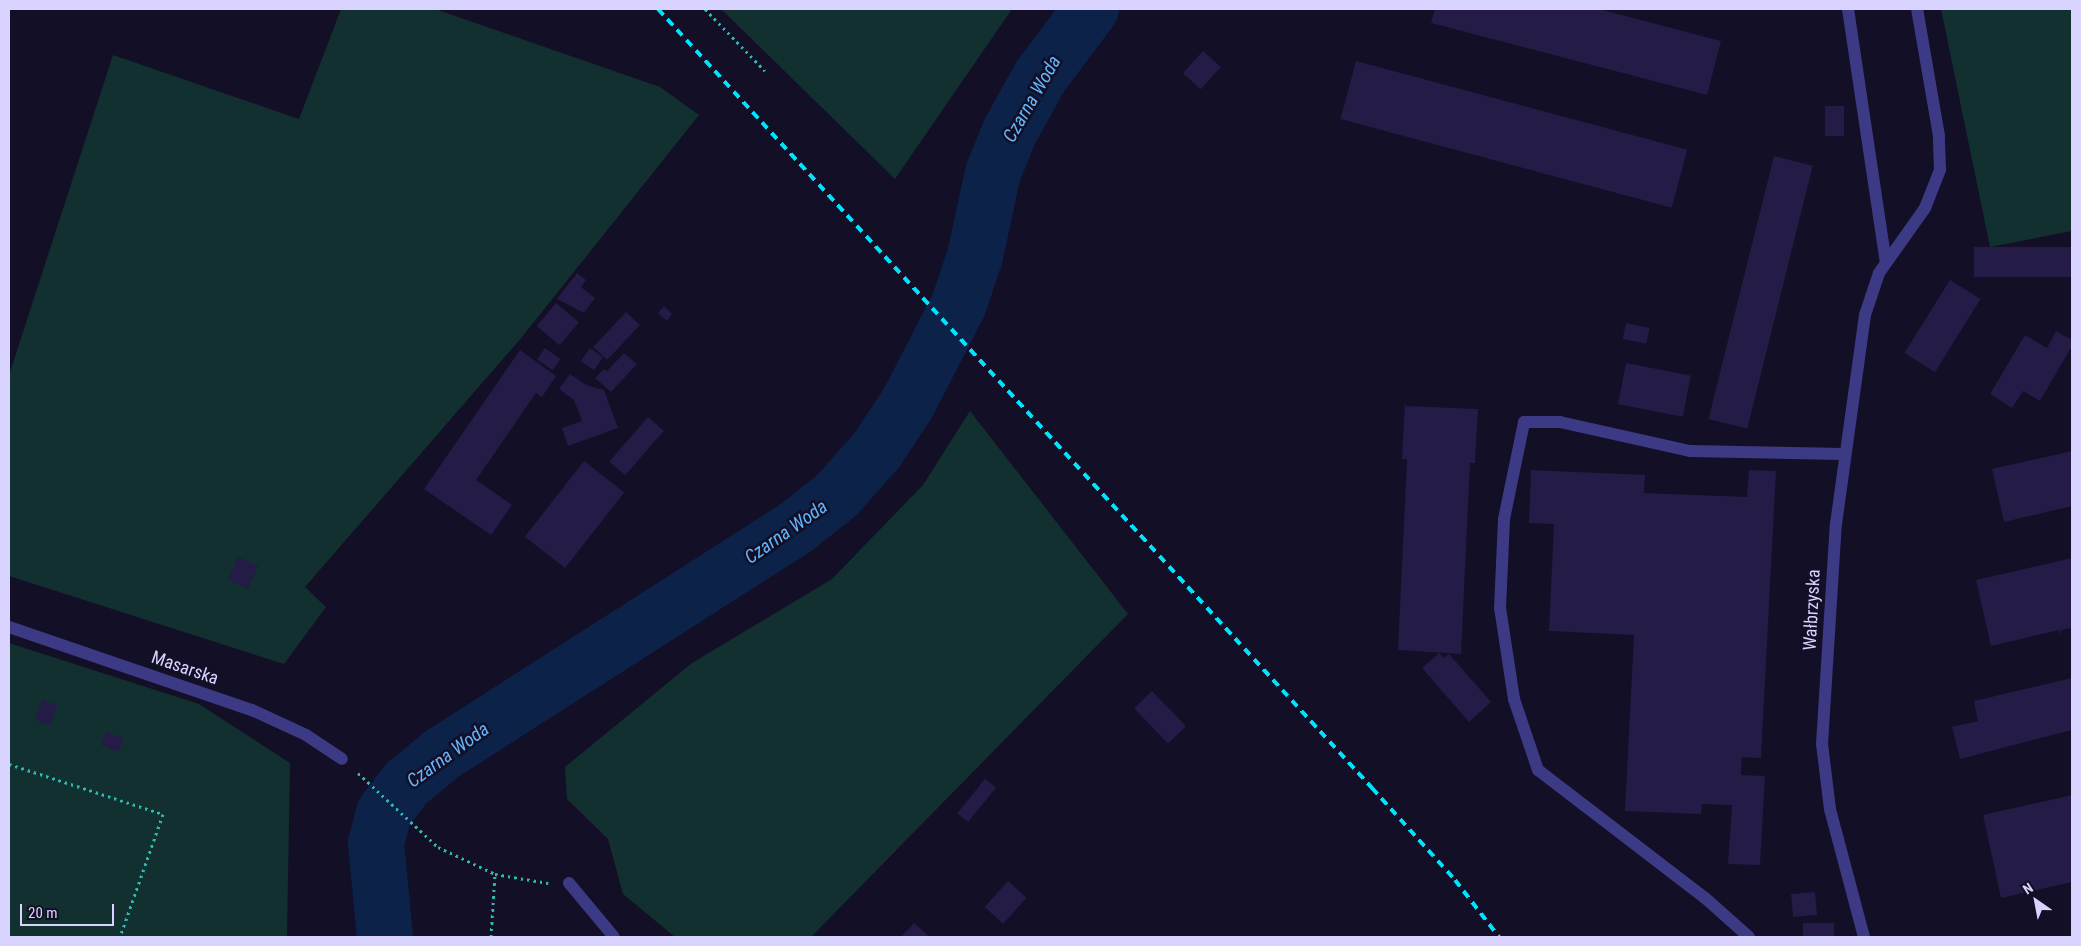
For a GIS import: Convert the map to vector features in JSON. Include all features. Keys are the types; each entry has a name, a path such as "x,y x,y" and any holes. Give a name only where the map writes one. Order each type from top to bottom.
{"street":[{"path":"1848,9 1886,262"},
{"name":"Wałbrzyska","path":"1864,937 1830,809 1822,765 1833,556 1843,454 1864,315 1874,284 1886,262 1925,208 1940,170 1938,136 1917,9"},
{"path":"1749,937 1705,898 1538,770 1514,699 1500,608 1508,499 1524,422 1560,422 1690,451 1843,454"},
{"name":"Masarska","path":"9,627 243,707 306,735 342,760"},
{"path":"569,883 614,937"}],"path":[{"path":"705,9 765,71"},
{"path":"342,760 438,847 495,874 534,883 569,883"},
{"path":"9,764 163,814 120,937"},
{"path":"491,937 495,874"}],"green space":[{"path":"341,9 435,9 660,87 699,115 522,337 305,587 326,607 284,664 9,576 9,375 113,55 299,119"},
{"path":"721,9 1012,9 895,179"},
{"path":"1941,9 2072,9 2072,231 1990,247"},
{"path":"970,411 1128,614 811,937 675,937 623,894 608,839 567,799 565,767 692,663 832,579 923,485"},
{"path":"9,643 199,704 290,763 287,937 9,937"}],"building":[{"path":"1435,9 1599,9 1721,41 1707,95 1431,23"},
{"path":"1203,51 1221,67 1201,89 1183,73"},
{"path":"1356,61 1687,150 1672,208 1340,119"},
{"path":"1825,106 1844,106 1844,136 1825,136"},
{"path":"1774,156 1813,166 1747,429 1708,419"},
{"path":"1974,247 2072,247 2072,277 1974,277"},
{"path":"577,273 586,280 581,287 595,298 584,313 557,299"},
{"path":"1950,280 1981,299 1935,372 1904,353"},
{"path":"556,303 579,322 560,345 537,326"},
{"path":"664,306 672,314 667,321 658,313"},
{"path":"626,312 640,325 607,360 593,347"},
{"path":"1626,323 1649,328 1646,344 1623,339"},
{"path":"2056,331 2072,340 2072,346 2040,401 2023,391 2012,408 1990,394 2025,335 2047,348"},
{"path":"545,348 561,359 553,370 537,359"},
{"path":"590,348 603,357 594,370 581,361"},
{"path":"520,350 556,376 542,397 536,393 476,480 512,505 491,535 424,489"},
{"path":"624,353 637,364 611,392 595,378 604,369 607,371"},
{"path":"1626,363 1691,376 1683,417 1618,404"},
{"path":"570,374 586,385 604,390 618,428 568,446 562,428 582,421 574,400 559,389"},
{"path":"1405,402 1406,406 1478,409 1475,463 1470,463 1461,654 1398,650 1407,459 1402,459"},
{"path":"648,417 664,431 625,475 609,462"},
{"path":"2072,451 2072,506 2004,522 1992,469"},
{"path":"584,461 624,492 565,568 525,537"},
{"path":"1531,470 1645,475 1644,493 1747,497 1749,470 1776,471 1761,758 1742,757 1741,775 1765,776 1760,865 1728,864 1732,805 1702,804 1701,814 1625,811 1634,635 1549,631 1554,524 1529,523"},
{"path":"238,557 258,566 248,589 228,580"},
{"path":"2072,558 2072,628 2061,630 2061,635 2059,630 1991,646 1976,580"},
{"path":"1439,653 1444,658 1449,654 1491,702 1469,722 1422,668"},
{"path":"2072,678 2072,730 1960,759 1952,727 1978,721 1974,701"},
{"path":"1152,691 1186,726 1168,744 1134,708"},
{"path":"42,700 57,705 51,725 36,720"},
{"path":"106,732 124,739 119,752 101,745"},
{"path":"985,779 996,788 968,822 957,813"},
{"path":"2072,795 2072,882 2001,898 1983,815"},
{"path":"1008,881 1027,898 1003,924 985,907"},
{"path":"1815,892 1817,915 1793,917 1791,894"},
{"path":"914,923 930,937 901,937"},
{"path":"1803,923 1834,923 1834,937 1803,937"}],"waterway":[{"name":"Czarna Woda","path":"385,937 376,843 384,813 407,783 442,754 794,529 837,495 877,450 908,403 959,304 975,256 993,173 1010,131 1040,77 1091,9"}],"railway":[{"path":"658,9 1372,788 1455,880 1499,937"}]}
